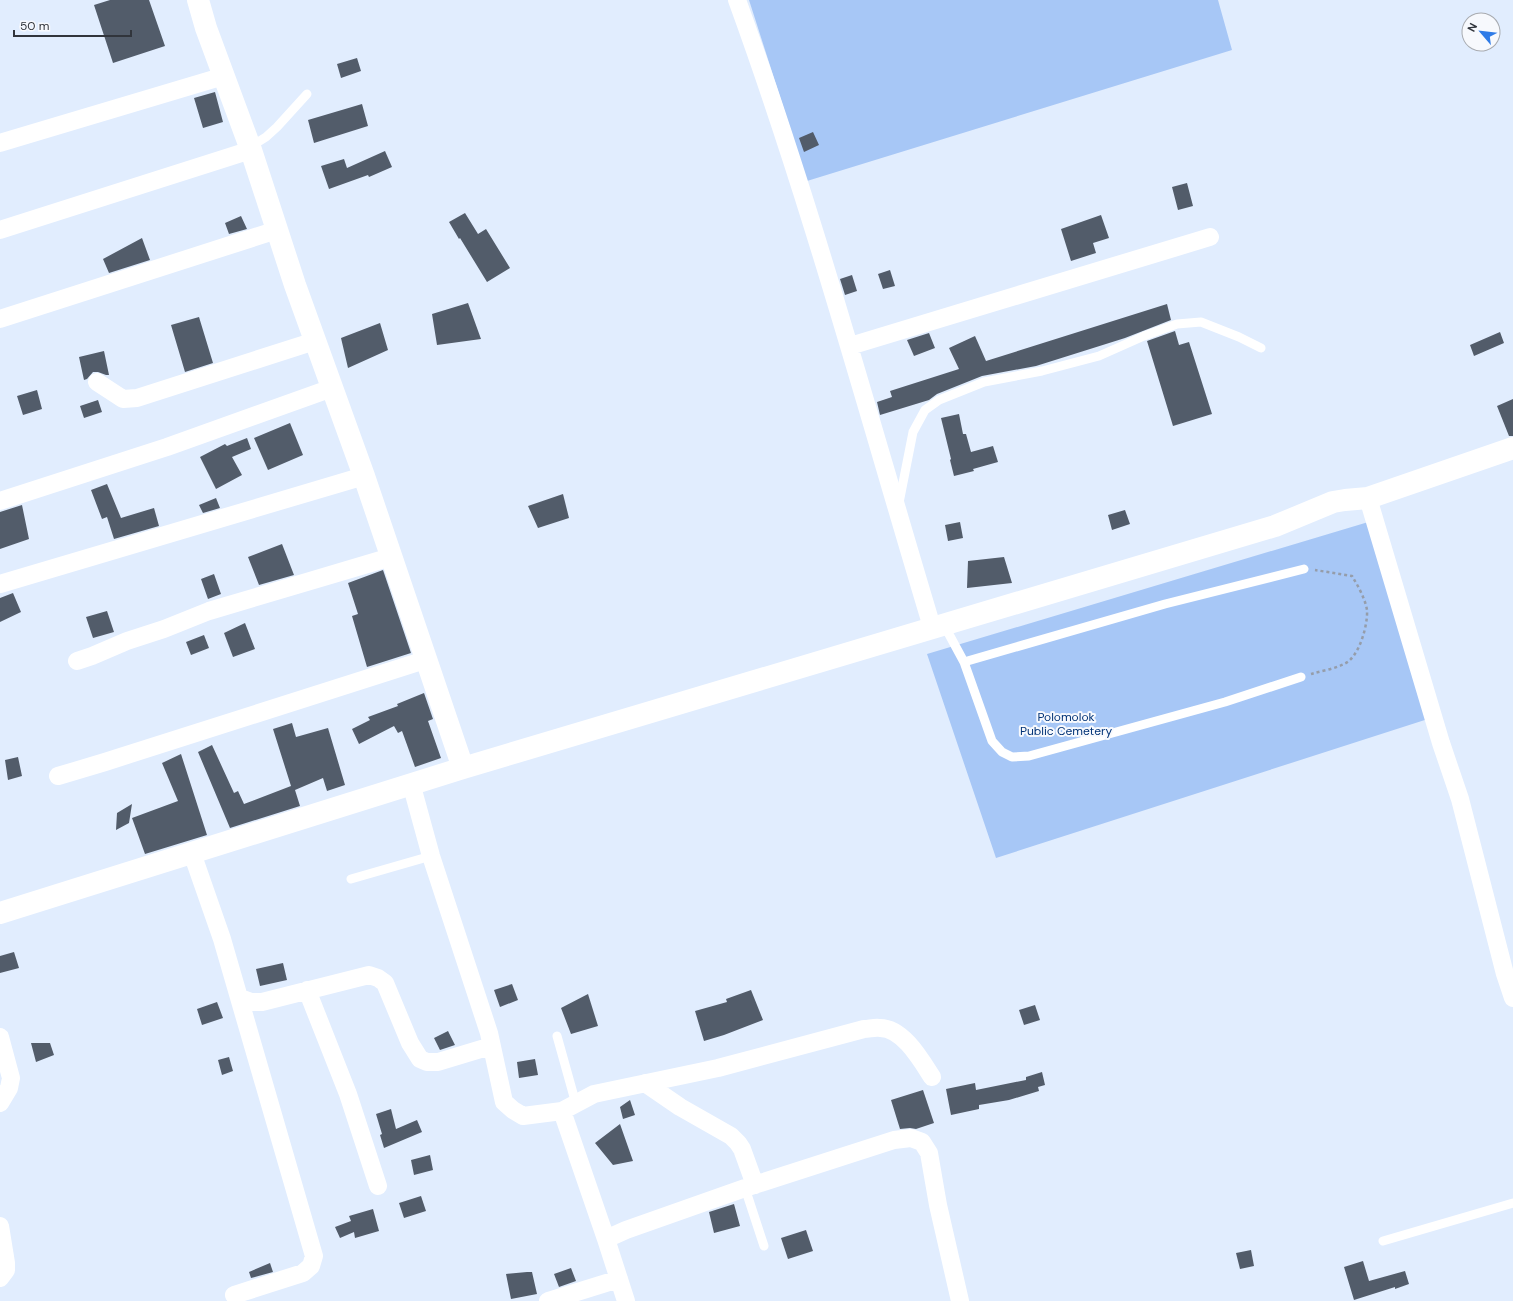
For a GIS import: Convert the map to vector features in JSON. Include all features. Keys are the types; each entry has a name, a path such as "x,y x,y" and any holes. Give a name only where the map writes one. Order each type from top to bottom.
{"street":[{"path":"198,0 206,28 250,148 315,341 364,476 425,660 463,768"},
{"path":"737,0 765,79 850,346 897,512 938,626"},
{"path":"0,143 224,76"},
{"path":"0,230 250,148"},
{"path":"0,319 277,230"},
{"path":"850,346 1210,237"},
{"path":"97,382 123,399 137,398 315,341"},
{"path":"0,501 167,447 332,388"},
{"path":"0,913 411,783 1275,526 1333,502 1368,498 1513,448"},
{"path":"0,584 364,476"},
{"path":"1368,498 1441,743 1460,799 1505,974 1513,998"},
{"path":"77,661 208,611 391,557"},
{"path":"58,776 425,660"},
{"path":"411,783 431,856 488,1033 504,1102 523,1116 569,1108 594,1094 718,1068 864,1029 881,1028 896,1033 915,1050 932,1077"},
{"path":"192,853 222,939 240,998 314,1256 311,1266 303,1273 234,1295"},
{"path":"240,998 251,1002 262,1002 369,975 386,983 410,1043 420,1059 427,1062 438,1062 491,1046"},
{"path":"307,990 348,1094 378,1186"},
{"path":"0,1037 12,1078 9,1088 0,1103"},
{"path":"645,1083 680,1107 731,1136 742,1150 750,1186"},
{"path":"569,1108 606,1238 626,1301"},
{"path":"606,1238 750,1186 894,1140 911,1138 922,1142 929,1153 938,1205 960,1301"},
{"path":"0,1226 6,1262 6,1270 0,1278"},
{"path":"548,1301 619,1279"}],"lane":[{"path":"250,148 278,127 307,94"},
{"path":"897,512 913,432 925,410 939,400 984,382 1042,371 1099,356 1144,336 1177,324 1201,322 1261,348"},
{"path":"964,662 1165,604 1304,569"},
{"path":"938,626 964,662 992,741 1002,752 1012,757 1029,756 1225,702 1301,677"},
{"path":"351,879 431,856"},
{"path":"557,1036 569,1108"},
{"path":"750,1186 764,1246"},
{"path":"1383,1241 1513,1203"}],"path":[{"path":"1301,677 1345,664 1356,652 1364,635 1367,610 1360,590 1352,576 1304,569"}],"green space":[{"path":"749,0 1218,0 1232,50 807,181"},
{"name":"Polomolok Public Cemetery","path":"1375,520 1431,718 996,858 927,654"}],"building":[{"path":"110,0 149,0 165,46 113,63 94,5"},
{"path":"357,58 361,71 341,78 337,64"},
{"path":"215,92 223,122 203,128 194,98"},
{"path":"362,104 368,126 314,143 308,120"},
{"path":"813,132 819,145 804,152 799,138"},
{"path":"385,151 392,167 369,177 368,175 329,189 321,166 344,159 347,168"},
{"path":"1187,183 1193,206 1178,210 1172,187"},
{"path":"465,213 478,234 486,229 510,268 487,282 449,222"},
{"path":"1101,215 1109,238 1093,243 1096,253 1071,261 1061,229"},
{"path":"241,216 247,229 229,234 225,223"},
{"path":"142,238 150,260 109,273 103,259"},
{"path":"890,270 895,286 883,289 878,274"},
{"path":"852,275 857,291 845,295 840,279"},
{"path":"468,303 481,339 437,345 432,314"},
{"path":"1167,304 1171,320 1125,338 1036,366 982,376 937,394 929,400 880,415 877,402 892,397 890,391 959,369 949,348 975,336 986,361"},
{"path":"199,317 213,363 185,372 171,325"},
{"path":"380,323 388,350 348,368 341,338"},
{"path":"1175,331 1179,345 1189,342 1212,414 1173,426 1147,341"},
{"path":"1500,332 1504,343 1474,356 1470,345"},
{"path":"929,333 935,348 914,356 907,340"},
{"path":"104,351 109,375 93,372 87,379 84,380 79,357"},
{"path":"37,390 42,409 23,415 17,396"},
{"path":"1513,399 1513,436 1509,436 1497,406"},
{"path":"98,400 102,412 84,418 80,406"},
{"path":"959,414 963,434 966,434 971,452 993,446 998,462 973,469 974,471 954,476 941,418"},
{"path":"290,423 303,455 268,470 254,438"},
{"path":"247,438 251,449 232,457 242,475 216,489 200,457 225,444 227,446"},
{"path":"107,484 121,518 154,508 159,526 114,539 107,517 102,519 91,490"},
{"path":"563,494 569,518 538,528 528,506"},
{"path":"216,498 220,508 203,513 199,505"},
{"path":"22,505 29,539 0,549 0,512"},
{"path":"1125,510 1130,524 1112,530 1108,515"},
{"path":"960,522 963,538 948,541 945,525"},
{"path":"282,544 294,575 259,585 248,557"},
{"path":"1004,557 1012,583 967,588 968,561"},
{"path":"383,570 411,653 367,667 352,616 358,614 348,583"},
{"path":"214,574 221,594 208,599 201,579"},
{"path":"13,593 21,612 0,622 0,598"},
{"path":"107,611 114,632 93,638 86,617"},
{"path":"245,623 255,649 233,657 224,633"},
{"path":"204,635 209,648 191,655 186,642"},
{"path":"424,693 433,719 428,721 441,758 415,767 402,731 398,733 394,726 359,744 352,729 370,720 368,717 398,706 397,704"},
{"path":"292,723 296,737 328,728 345,785 327,791 323,778 295,790 300,806 230,828 198,752 212,745 234,793 238,791 244,804 291,786 273,729"},
{"path":"181,754 207,835 145,854 132,818 178,801 162,763"},
{"path":"18,757 22,776 8,780 5,760"},
{"path":"132,804 129,823 116,830 117,813"},
{"path":"14,952 19,968 0,973 0,956"},
{"path":"283,963 287,980 260,986 256,969"},
{"path":"512,984 518,1000 500,1007 494,990"},
{"path":"751,990 763,1020 704,1041 695,1011 727,1002 726,999"},
{"path":"588,994 598,1026 571,1034 561,1008"},
{"path":"217,1002 223,1018 202,1025 197,1009"},
{"path":"1035,1005 1040,1020 1024,1025 1019,1010"},
{"path":"448,1031 455,1045 440,1050 434,1038"},
{"path":"31,1043 50,1043 54,1055 36,1062"},
{"path":"229,1057 233,1071 222,1075 218,1060"},
{"path":"535,1059 538,1075 519,1078 517,1062"},
{"path":"1042,1072 1045,1085 1038,1087 1039,1091 1009,1100 979,1105 979,1109 951,1115 946,1089 975,1083 976,1090 1026,1080 1026,1077"},
{"path":"923,1090 934,1123 916,1129 900,1129 891,1100"},
{"path":"630,1100 635,1115 623,1119 620,1107"},
{"path":"391,1109 396,1129 417,1120 422,1132 384,1148 380,1135 382,1134 376,1114"},
{"path":"620,1124 633,1161 613,1165 595,1143"},
{"path":"430,1155 433,1170 414,1175 411,1160"},
{"path":"421,1196 426,1211 404,1218 399,1203"},
{"path":"734,1204 740,1226 714,1233 709,1212"},
{"path":"373,1209 379,1231 355,1238 354,1232 340,1238 335,1227 351,1221 349,1216"},
{"path":"806,1230 813,1251 788,1259 781,1238"},
{"path":"1251,1250 1254,1266 1240,1269 1236,1253"},
{"path":"1363,1261 1369,1281 1405,1271 1409,1284 1354,1300 1344,1267"},
{"path":"270,1263 273,1272 251,1278 249,1272"},
{"path":"571,1268 576,1281 559,1287 554,1274"},
{"path":"532,1272 537,1294 511,1299 506,1274"}]}
